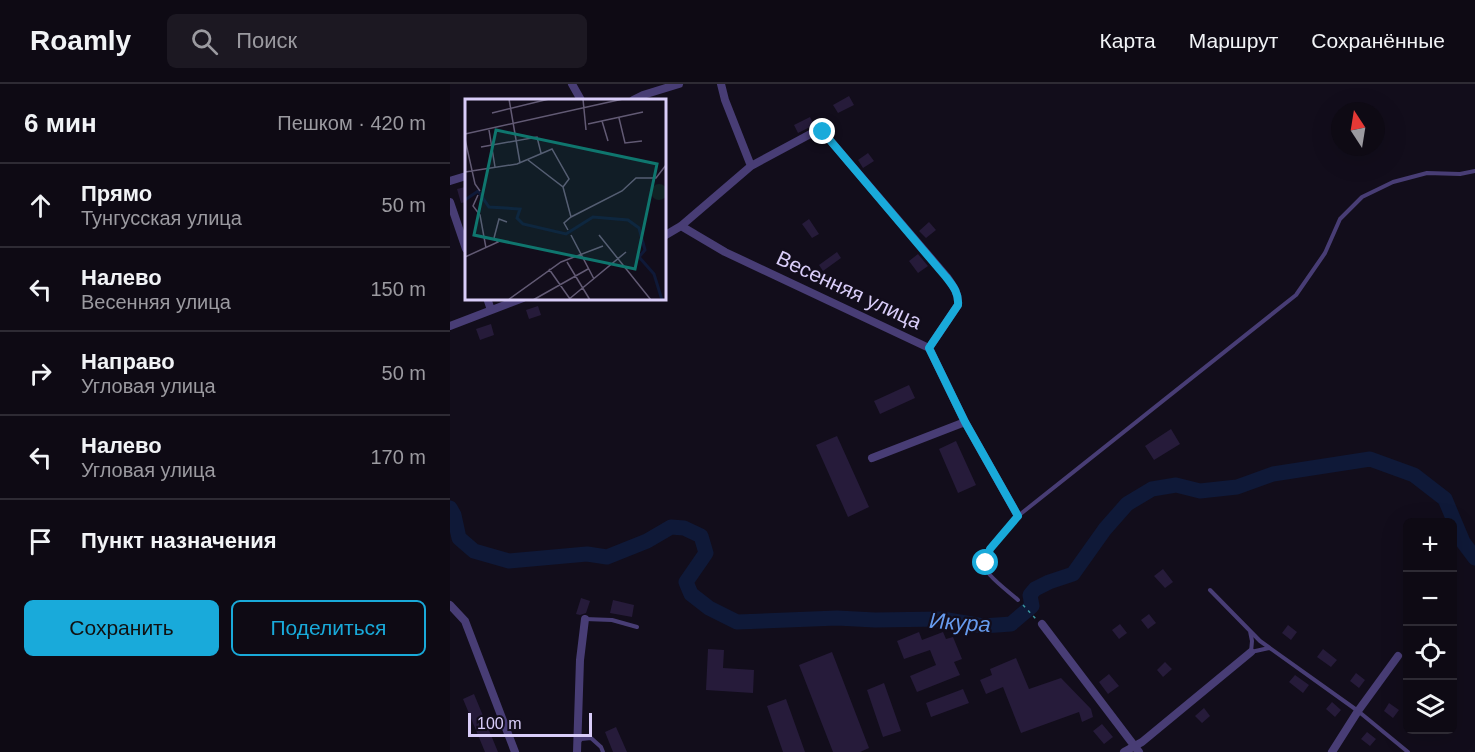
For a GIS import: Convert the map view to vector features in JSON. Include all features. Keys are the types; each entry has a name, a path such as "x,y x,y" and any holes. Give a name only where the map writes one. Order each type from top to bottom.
{"street":[{"path":"572,84 580,99"},
{"path":"636,99 679,84"},
{"path":"721,84 751,166"},
{"path":"666,235 681,225 751,166 816,131 823,132 956,290 958,305 929,348"},
{"path":"450,181 465,176"},
{"path":"450,202 465,246"},
{"name":"Весенняя улица","path":"681,225 725,252 929,348 965,422 1018,516"},
{"path":"488,300 491,310"},
{"path":"450,326 518,300"},
{"path":"872,458 965,422"},
{"path":"450,605 465,621 515,752"},
{"path":"577,748 580,660 585,620"},
{"path":"1042,624 1136,749"},
{"path":"1124,752 1136,749 1251,652"},
{"path":"1332,752 1358,711 1398,656"}],"lane":[{"path":"1018,600 989,574 986,563 990,549 1018,516 1296,295 1325,253 1340,219 1362,197 1393,182 1427,173 1460,174 1475,171"},
{"path":"1210,590 1249,627 1260,641 1358,711 1408,752"},
{"path":"585,620 612,620 637,627"},
{"path":"1249,627 1252,640 1251,652 1271,648"},
{"path":"577,748 581,739 591,738 603,752"}],"path":[{"path":"1018,600 1042,624"}],"building":[{"path":"849,96 854,105 838,113 833,105"},
{"path":"810,117 814,125 798,133 794,125"},
{"path":"868,153 874,161 863,168 858,160"},
{"path":"465,187 465,202 461,203 457,189"},
{"path":"809,219 819,234 812,238 802,224"},
{"path":"929,222 936,230 926,238 919,231"},
{"path":"837,252 841,258 823,271 819,265"},
{"path":"918,254 928,266 918,273 909,261"},
{"path":"538,306 541,315 529,319 526,310"},
{"path":"491,324 494,335 480,340 476,329"},
{"path":"909,385 915,398 880,414 874,401"},
{"path":"1171,429 1180,444 1154,460 1145,446"},
{"path":"837,436 869,507 848,517 816,445"},
{"path":"956,441 976,485 958,493 939,449"},
{"path":"1163,569 1173,582 1165,588 1154,576"},
{"path":"581,598 590,601 586,613 580,615 576,614"},
{"path":"613,600 634,605 632,617 610,613"},
{"path":"1149,614 1156,623 1148,629 1141,620"},
{"path":"1120,624 1127,633 1119,639 1112,630"},
{"path":"1288,625 1297,632 1291,640 1282,633"},
{"path":"919,632 922,640 943,632 946,639 953,637 962,659 954,662 960,675 917,692 910,676 936,665 930,650 904,659 897,641"},
{"path":"708,649 724,650 723,668 754,670 753,693 706,690"},
{"path":"1323,649 1337,660 1331,667 1317,657"},
{"path":"832,652 869,748 860,752 833,752 799,665"},
{"path":"1016,658 1029,689 1061,678 1091,709 1093,717 1082,722 1079,712 1021,733 1003,687 986,694 980,680 992,675 990,669"},
{"path":"1165,662 1172,669 1163,677 1157,670"},
{"path":"1356,673 1365,680 1359,688 1350,681"},
{"path":"1109,674 1119,686 1108,694 1099,682"},
{"path":"1295,675 1309,685 1303,693 1289,682"},
{"path":"884,683 901,731 883,737 867,690"},
{"path":"963,689 969,703 931,717 926,703"},
{"path":"474,694 498,752 485,752 463,699"},
{"path":"786,699 805,752 783,752 767,706"},
{"path":"1332,702 1341,710 1335,717 1326,709"},
{"path":"1389,703 1399,710 1393,718 1384,711"},
{"path":"1204,708 1210,716 1202,723 1195,716"},
{"path":"1102,724 1113,737 1104,744 1093,731"},
{"path":"616,727 627,752 613,752 605,732"},
{"path":"1367,732 1376,739 1370,746 1361,739"}],"waterway":[{"name":"Икура","path":"450,508 454,515 459,538 474,551 509,561 587,554 607,557 647,541 671,527 684,528 701,536 706,553 686,582 691,594 709,608 737,622 837,618 942,619 983,626 1011,624 1032,606 1030,595 1035,589 1073,574 1105,529 1127,504 1152,489 1176,485 1200,491 1237,487 1273,474 1370,459 1414,475 1445,499 1463,542 1475,558"}],"route":[{"path":"823,132 956,290 958,305 929,348 965,422 1018,516 990,549 986,563"}]}
